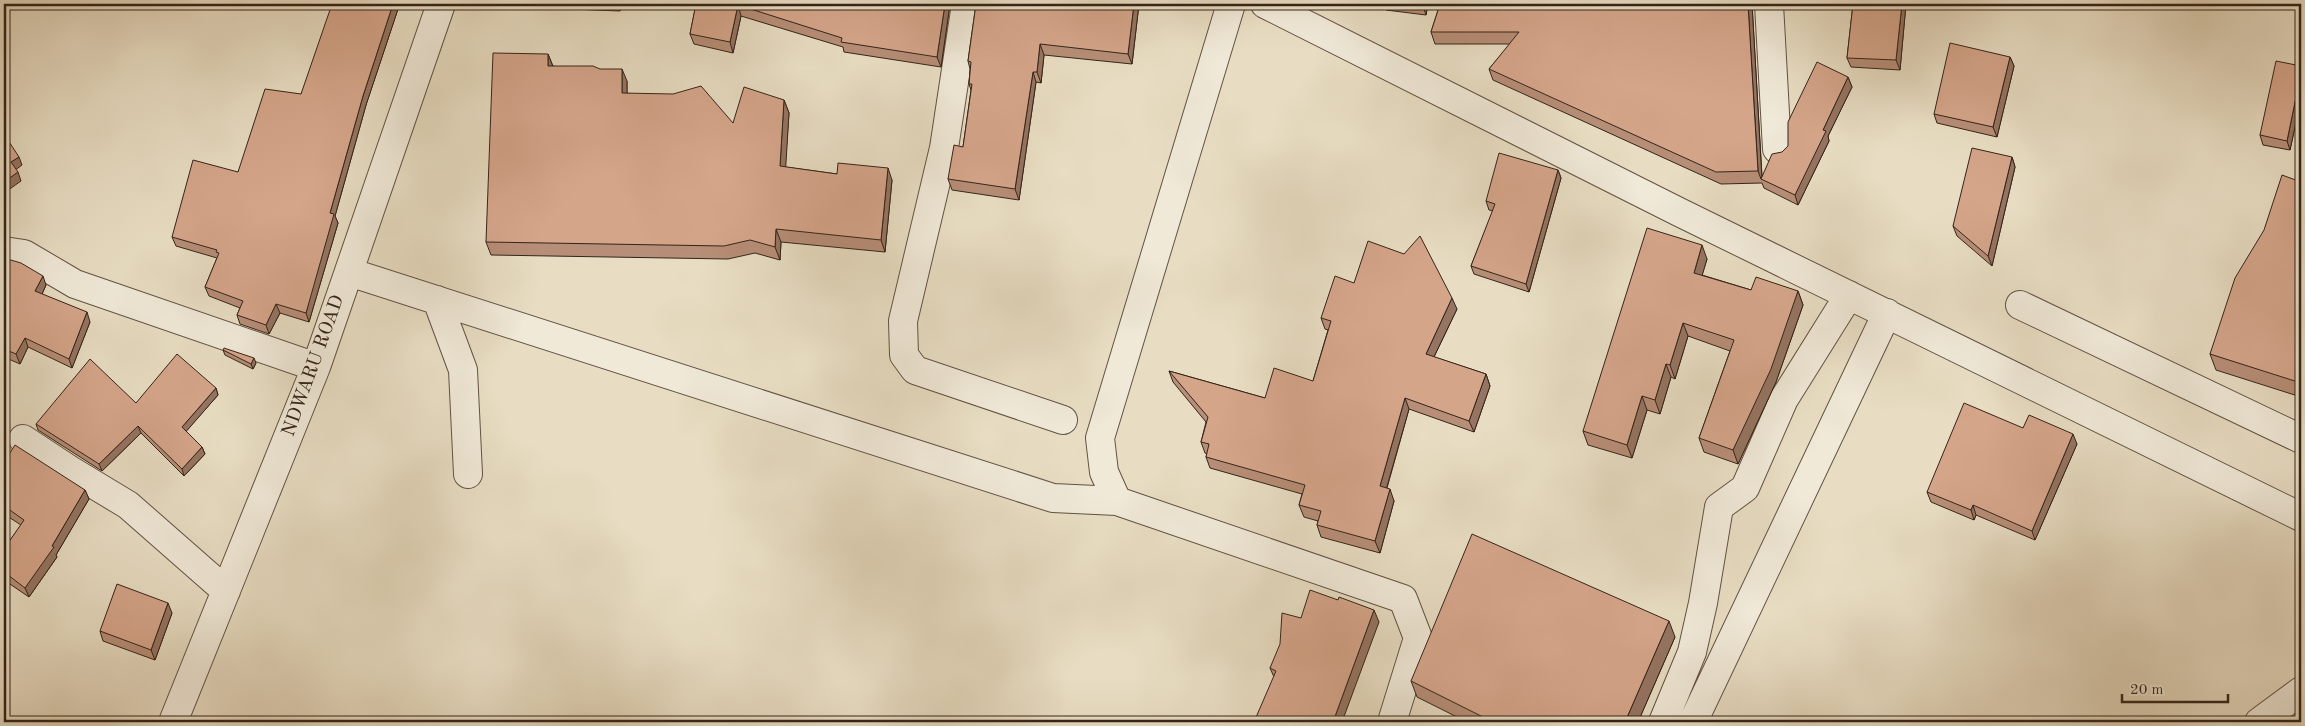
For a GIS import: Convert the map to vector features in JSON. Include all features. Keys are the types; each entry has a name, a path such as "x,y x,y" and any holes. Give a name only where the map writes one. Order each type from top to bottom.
{"street":[{"name":"NDWARU ROAD","path":"173,722 316,367 441,4"},
{"path":"966,4 944,148 903,321 904,355 915,370 1063,420"},
{"path":"1116,501 1104,472 1100,438 1231,4"},
{"path":"1265,4 1679,212 2301,517"},
{"path":"1769,4 1777,149"},
{"path":"4,251 24,254 75,284 316,367"},
{"path":"349,272 1053,498 1116,501 1403,599 1418,638 1392,722"},
{"path":"1663,722 1692,652 1703,604 1720,507 1745,488 1784,399 1849,295"},
{"path":"436,300 463,370 468,474"},
{"path":"2020,305 2301,439"},
{"path":"1692,722 1887,313"},
{"path":"23,439 128,506 226,592"},
{"path":"2259,722 2301,691"}],"building":[{"path":"332,4 393,4 363,96 330,213 334,214 306,313 276,304 266,325 237,315 243,301 205,287 219,253 216,252 217,250 172,237 193,160 238,172 265,89 301,94"},
{"path":"696,4 945,4 937,57 841,42 842,38 738,5 730,42 690,34"},
{"path":"976,4 1134,4 1128,54 1040,44 1037,72 1033,72 1015,189 948,179 954,145 963,147 972,84 969,84 971,62 968,61"},
{"path":"1406,4 1423,4 1423,6"},
{"path":"1440,4 1748,4 1758,171 1716,172 1489,69 1519,32 1431,32"},
{"path":"1853,4 1902,4 1896,60 1847,58"},
{"path":"1950,43 2010,57 1993,127 1934,114"},
{"path":"493,53 548,54 548,66 593,66 600,69 622,69 622,93 673,94 701,86 733,123 744,87 784,100 780,166 837,174 838,163 888,168 881,240 776,229 775,247 750,240 724,246 486,242"},
{"path":"2276,61 2301,66 2287,141 2260,135"},
{"path":"1817,62 1848,77 1823,130 1826,131 1795,195 1761,179 1772,154 1782,152 1788,146 1788,122"},
{"path":"4,134 19,157 11,162 18,172 4,182"},
{"path":"1972,148 2012,157 1988,256 1953,226"},
{"path":"1499,153 1558,170 1526,284 1471,266 1495,204 1486,201"},
{"path":"2282,175 2301,182 2301,383 2210,354 2235,278 2264,230"},
{"path":"1647,228 1702,245 1694,273 1751,290 1756,277 1798,291 1771,369 1733,450 1699,438 1734,340 1683,323 1670,365 1666,364 1655,400 1642,396 1627,445 1583,431"},
{"path":"1420,236 1452,298 1426,354 1486,374 1469,421 1405,398 1380,486 1390,489 1375,541 1317,525 1321,511 1299,505 1305,485 1206,457 1209,444 1201,442 1208,417 1169,371 1265,398 1274,368 1313,381 1331,321 1321,318 1335,276 1354,283 1368,241 1404,254"},
{"path":"4,258 21,263 43,276 35,291 87,312 69,359 25,338 16,354 4,349"},
{"path":"224,348 254,358 251,364 223,350"},
{"path":"177,354 216,388 182,427 202,447 182,469 138,426 99,464 36,424 90,359 136,403"},
{"path":"1964,403 2023,428 2029,415 2073,434 2032,531 1973,505 1971,510 1927,492"},
{"path":"15,445 85,490 52,546 54,547 25,588 4,572 4,549 24,520 4,506 4,462"},
{"path":"1472,534 1669,621 1625,722 1493,722 1411,681"},
{"path":"117,584 168,603 151,650 100,631"},
{"path":"1310,590 1338,600 1339,597 1374,610 1333,722 1254,722 1276,671 1270,668 1280,644 1282,613 1301,618"}]}
